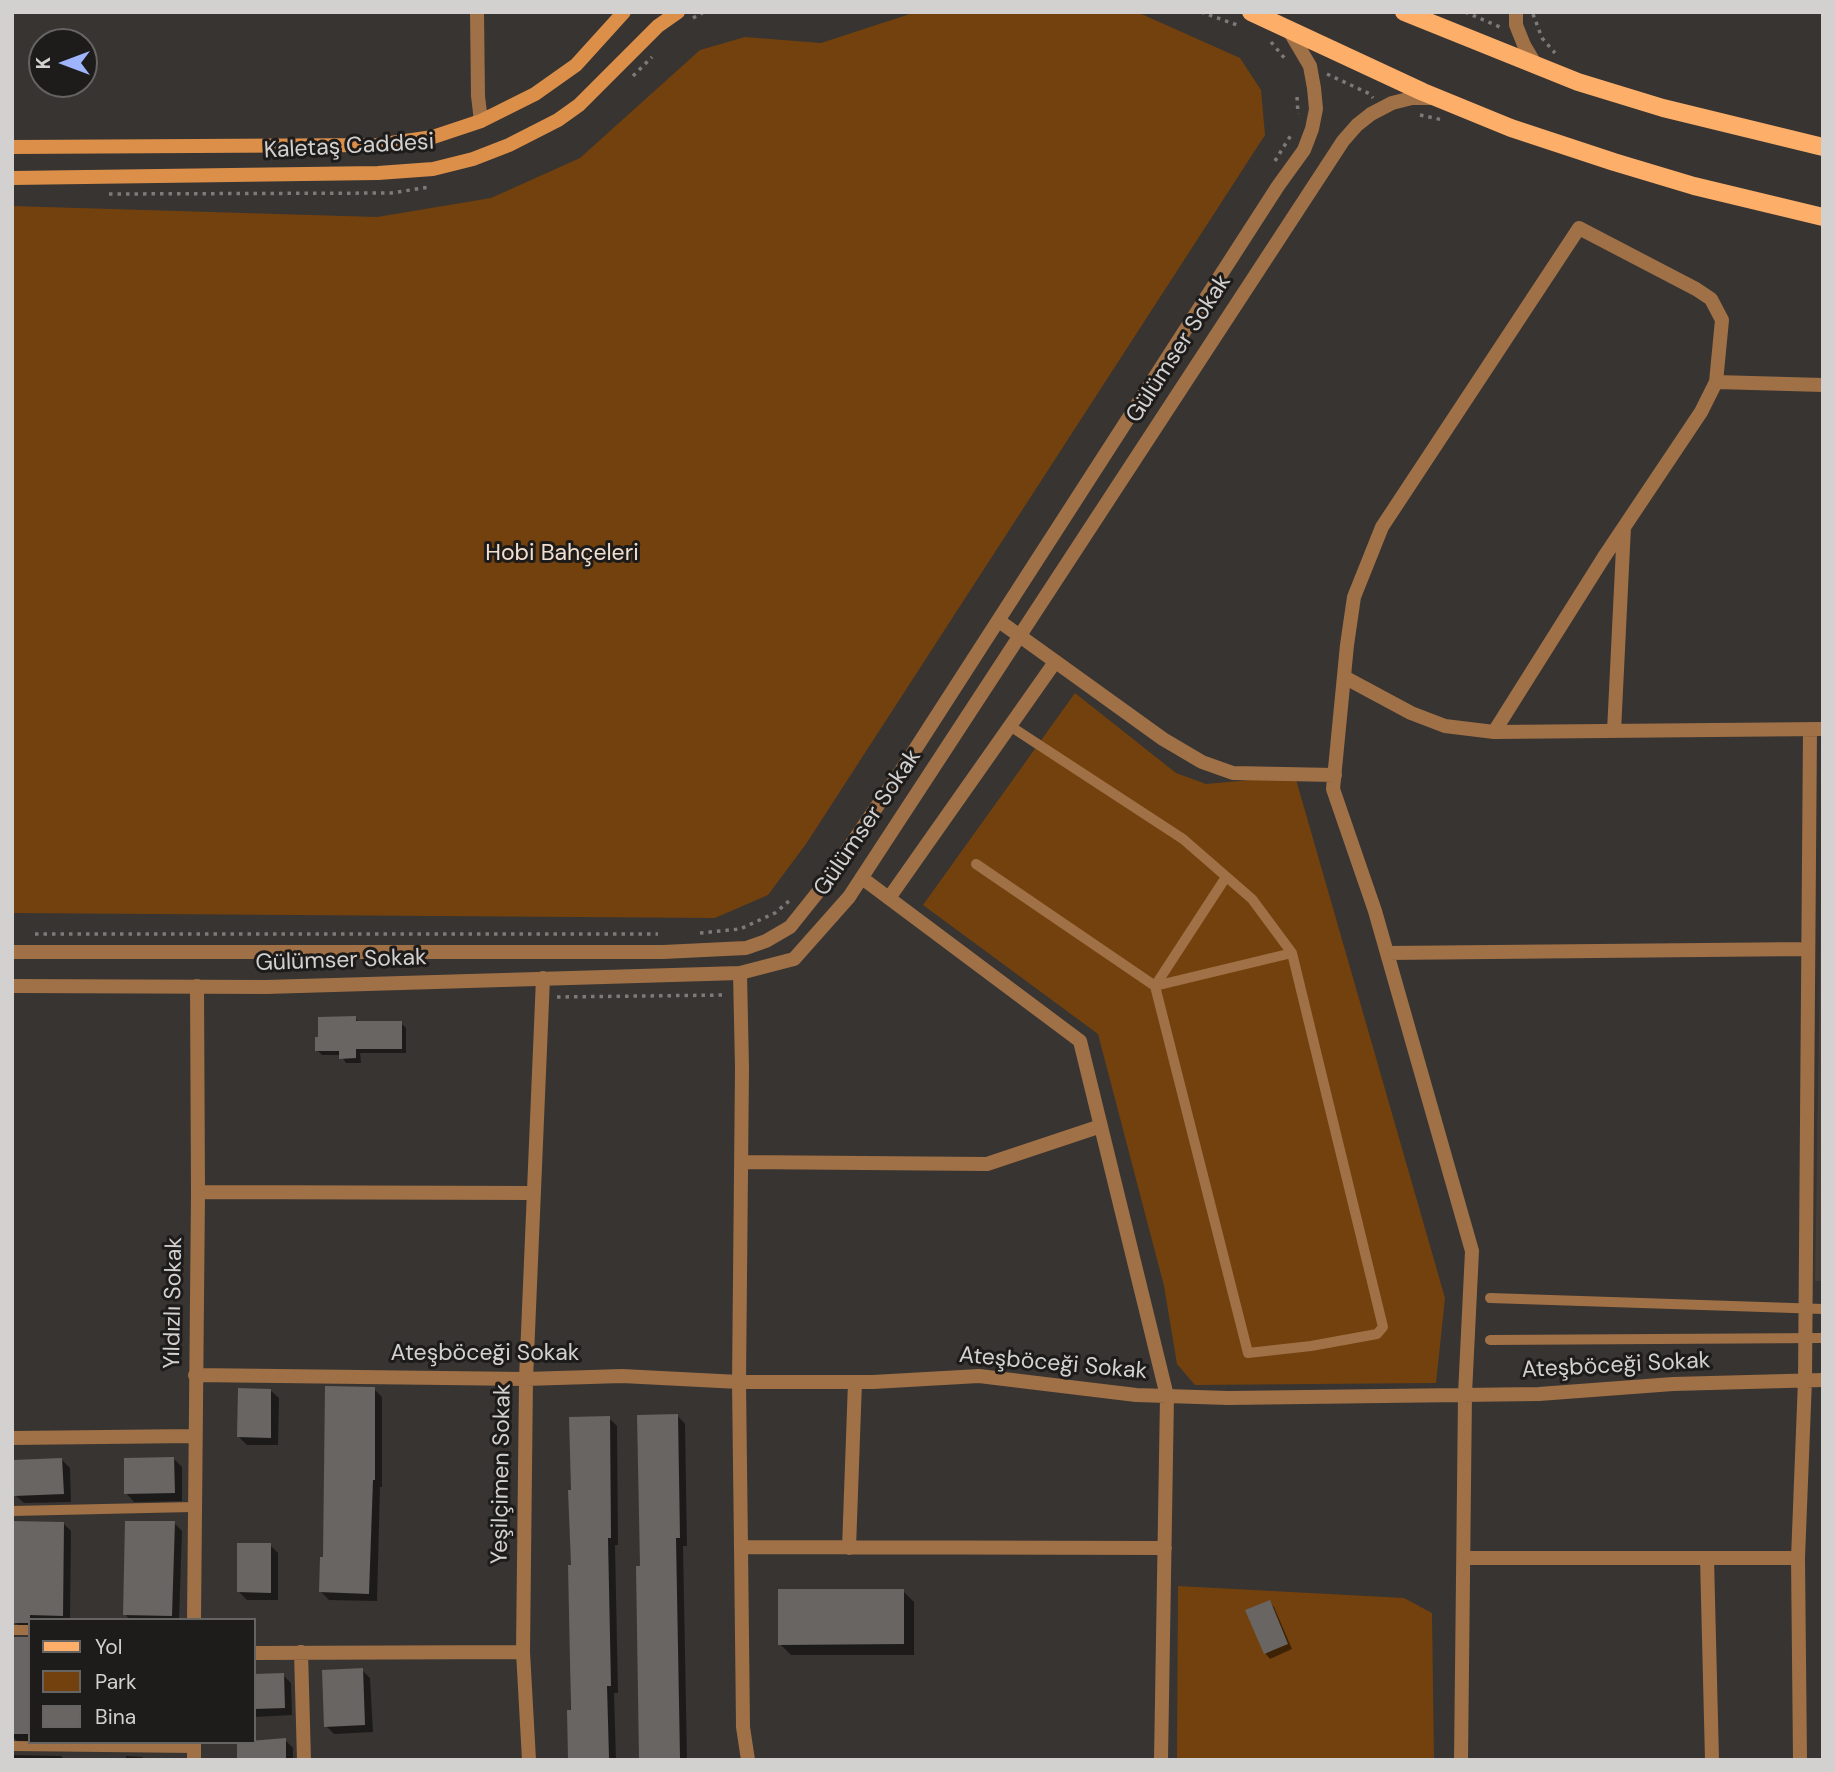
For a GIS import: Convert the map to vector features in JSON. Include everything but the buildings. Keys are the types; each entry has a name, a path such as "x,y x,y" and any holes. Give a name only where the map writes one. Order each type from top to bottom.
{"main road":[{"name":"Kaletaş Caddesi","path":"12,147 377,145 433,136 481,121 535,94 576,65 624,12"},
{"name":"Kaletaş Caddesi","path":"12,178 378,173 432,169 473,159 509,145 558,120 579,105 658,26 678,12"},
{"path":"1413,13 1537,67 1663,108 1823,147"},
{"path":"1249,20 1287,27 1436,98 1511,128 1694,186 1823,217"}],"street":[{"path":"477,12 481,121"},
{"path":"1516,12 1516,25 1537,67"},
{"path":"12,952 663,952 746,948 766,941 790,927 826,882 999,621 1278,186 1304,150 1316,109 1312,74 1287,27"},
{"name":"Gülümser Sokak","path":"12,986 266,987 740,973 794,959 849,897 862,878 1343,141 1357,125 1381,108 1412,98 1436,98"},
{"path":"1461,1760 1465,1394 1472,1251 1387,953 1334,789 1335,775 1354,597 1382,527 1579,228 1711,299 1723,320 1716,382 1701,412 1624,527 1494,732"},
{"path":"1716,382 1823,385"},
{"path":"1614,731 1624,527"},
{"path":"999,621 1163,739 1202,762 1233,772 1335,775"},
{"path":"889,898 1055,662"},
{"path":"1344,677 1411,713 1445,726 1494,732 1816,729 1808,950 1805,1380 1798,1558 1800,1760"},
{"path":"862,878 1080,1041 1167,1396 1161,1760"},
{"path":"1387,953 1808,950"},
{"path":"740,973 739,1382 743,1727 748,1760"},
{"name":"Yeşilçimen Sokak","path":"528,1760 523,1652 526,1379 543,978"},
{"name":"Yıldızlı Sokak","path":"194,1618 197,986"},
{"path":"741,1163 987,1164 1101,1126"},
{"path":"198,1192 534,1193"},
{"name":"Ateşböceği Sokak","path":"195,1376 526,1379 622,1376 739,1382 855,1382 979,1376 1136,1395 1228,1398 1539,1394 1673,1384 1823,1380"},
{"path":"849,1548 855,1382"},
{"path":"12,1438 194,1436"},
{"path":"741,1547 1165,1548"},
{"path":"1464,1558 1798,1558"},
{"path":"1707,1558 1712,1760"},
{"path":"301,1652 304,1760"},
{"path":"256,1653 523,1652"}],"lane":[{"path":"976,864 1155,986 1248,1353 1311,1346 1377,1334 1383,1326 1292,953 1252,899 1183,839 1010,726"},
{"path":"1155,986 1226,877"},
{"path":"1155,986 1292,953"},
{"path":"1490,1298 1823,1309"},
{"path":"1490,1340 1823,1338"},
{"path":"12,1511 193,1507"},
{"path":"12,1746 194,1750"}],"path":[{"path":"780,12 809,12"},
{"path":"1201,12 1249,20"},
{"path":"1533,12 1537,27"},
{"path":"1265,37 1289,64"},
{"path":"1270,167 1296,125 1298,112 1294,75 1325,73 1370,94 1381,108"},
{"path":"700,933 740,929 775,913 794,897"},
{"path":"25,934 660,935"},
{"path":"542,997 723,996 740,992"}],"shaded area":[{"path":"1823,761 1823,1281 1815,1281"}],"green space":[{"name":"Hobi Bahçeleri","path":"916,12 1137,12 1240,58 1261,90 1265,135 806,844 768,895 715,918 12,913 12,206 377,217 491,198 580,158 700,50 745,37 821,43"},
{"path":"1075,693 1176,773 1206,784 1295,776 1445,1298 1436,1383 1195,1385 1177,1364 1164,1286 1098,1034 923,905"},
{"path":"1178,1586 1404,1598 1432,1613 1434,1760 1177,1760"}]}
